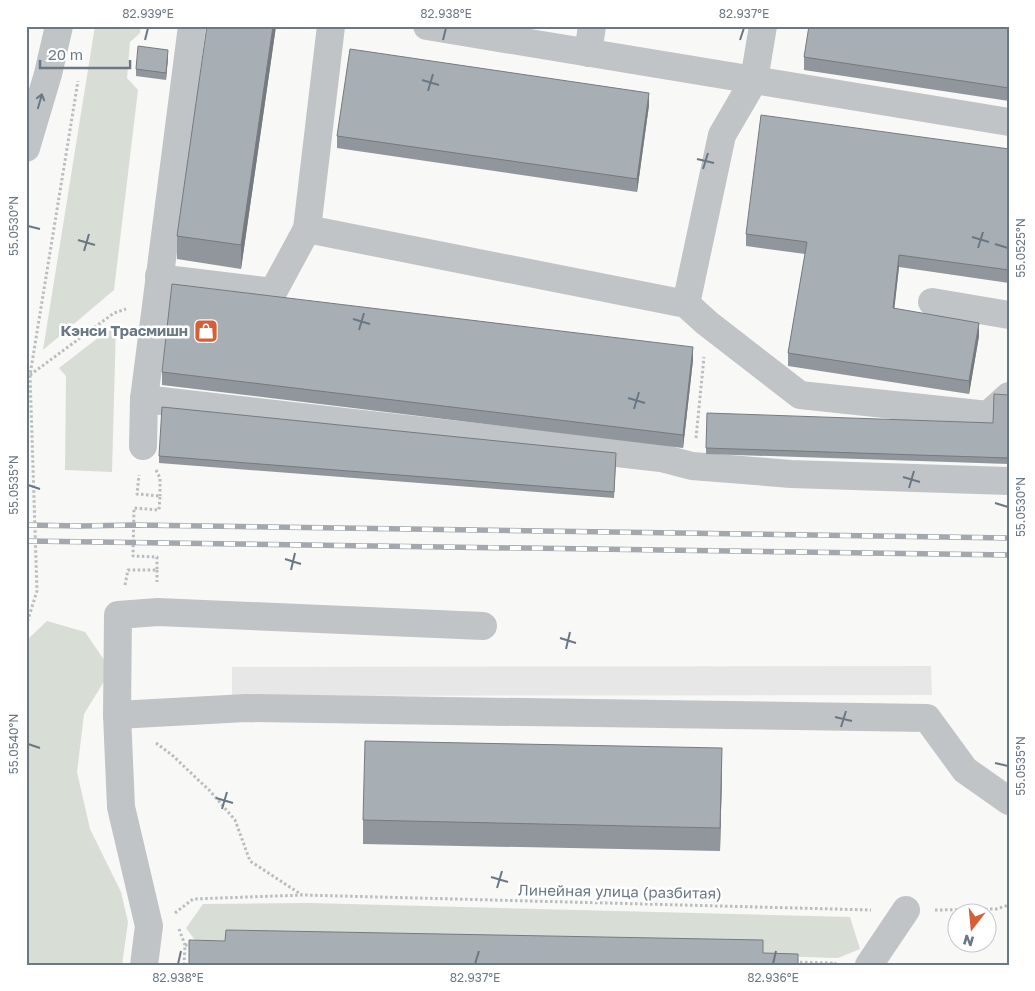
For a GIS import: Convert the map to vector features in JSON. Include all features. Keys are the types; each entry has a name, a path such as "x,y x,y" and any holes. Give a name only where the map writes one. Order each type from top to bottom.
{"street":[{"path":"26,148 48,74 59,26"},
{"path":"143,446 144,399 192,26"},
{"path":"159,276 174,280 273,292 306,229 331,26"},
{"path":"428,26 1009,122"},
{"path":"588,53 592,26"},
{"path":"686,304 722,135 754,80 763,26"},
{"path":"306,229 686,304 707,323 800,394 988,415 1009,396"},
{"path":"932,302 1009,315"},
{"path":"144,399 661,458 692,466 791,474 1009,481"},
{"path":"144,965 149,926 121,807 117,715 118,615 158,612 483,626"},
{"path":"117,715 246,708 927,718 965,770 1009,800"},
{"path":"869,965 906,910"}],"path":[{"path":"26,626 37,591 30,374 80,75"},
{"path":"30,374 114,313"},
{"path":"692,466 707,323"},
{"path":"143,446 137,494 160,496"},
{"path":"118,615 128,570 157,570 157,557 133,556 134,508 159,510 160,478 143,446"},
{"path":"117,715 172,755 210,790 235,820 250,861 303,895"},
{"name":"Линейная улица (разбитая)","path":"149,926 174,913 193,899 303,895 906,910 996,909 1009,905"},
{"path":"184,965 185,945 195,945"},
{"path":"794,962 834,963 834,965"}],"shaded area":[{"path":"95,26 141,26 140,33 130,42 127,78 138,90 114,290 43,350"},
{"path":"116,324 112,472 65,470 66,376 59,368"},
{"path":"47,621 85,632 111,670 84,714 77,772 90,829 121,892 128,922 122,965 40,965 26,963 26,641"},
{"path":"931,666 932,695 232,696 232,667"},
{"path":"310,903 850,917 860,949 838,958 195,940 186,928 203,904"}],"building":[{"path":"207,26 273,26 241,245 177,236"},
{"path":"809,26 1009,26 1009,88 804,57"},
{"path":"138,46 168,50 166,73 136,69"},
{"path":"350,49 649,93 637,179 337,136"},
{"path":"761,115 1009,149 1009,270 899,255 893,308 979,323 969,381 788,353 807,242 746,234"},
{"path":"172,284 693,347 683,435 162,372"},
{"path":"994,394 1009,395 1009,458 706,448 707,413 993,423"},
{"path":"162,407 616,453 614,492 159,456"},
{"path":"365,741 722,748 720,828 363,820"},
{"path":"226,930 763,940 763,953 798,954 798,965 189,965 189,940 225,941"}],"railway":[{"path":"26,525 1009,538"},
{"path":"26,541 1009,555"}],"place":[{"name":"Кэнси Трасмишн","path":"206,331"}]}
